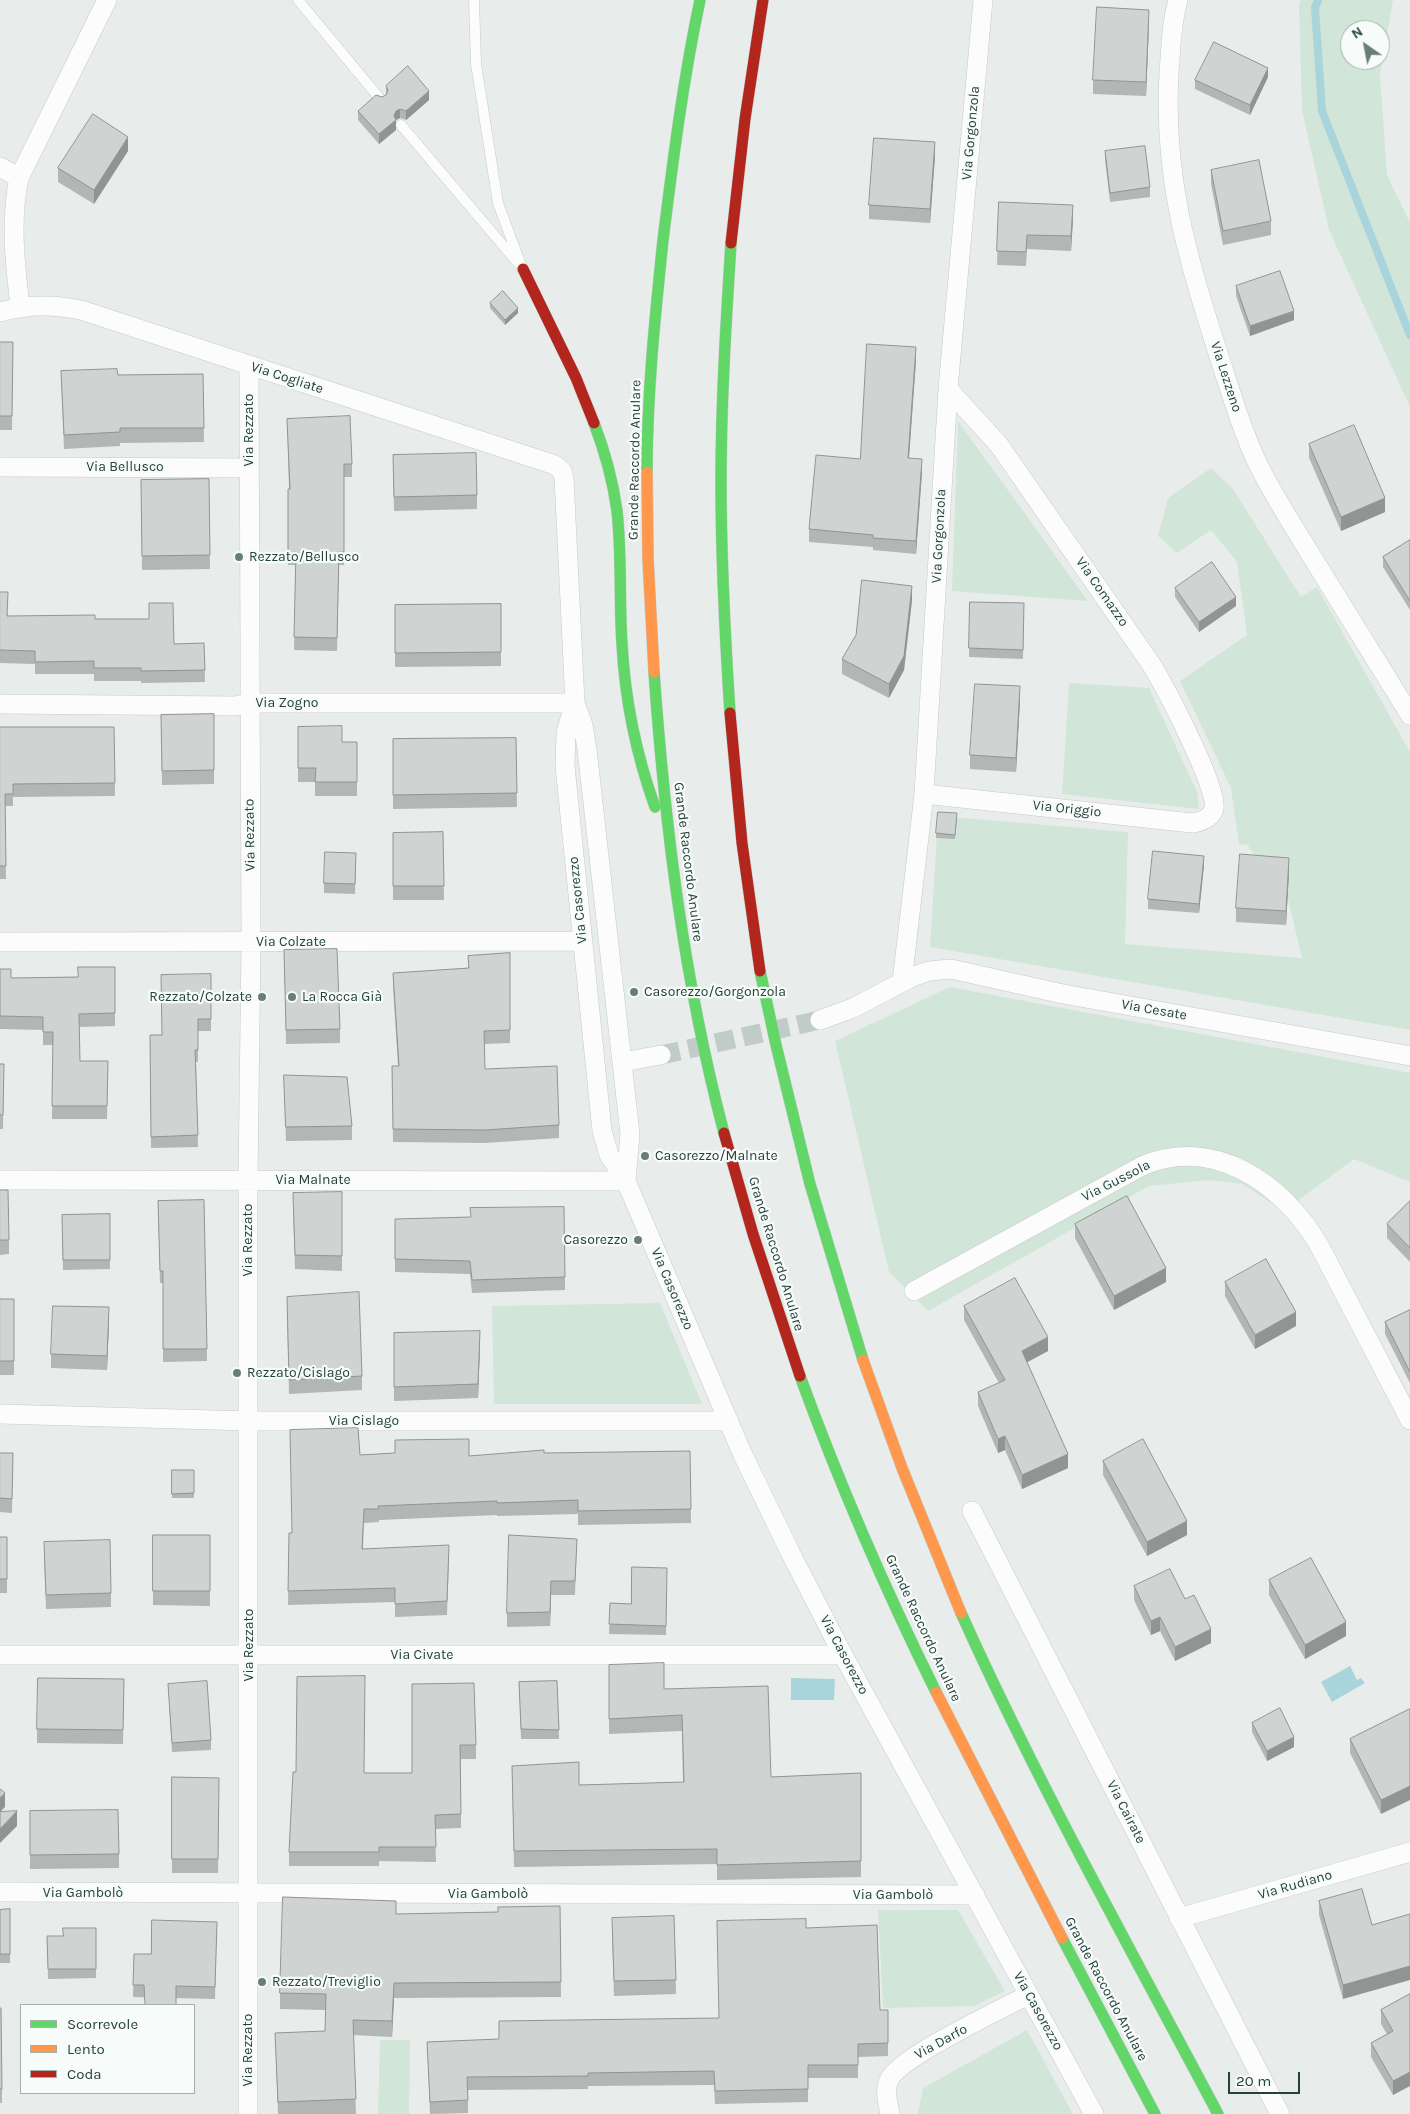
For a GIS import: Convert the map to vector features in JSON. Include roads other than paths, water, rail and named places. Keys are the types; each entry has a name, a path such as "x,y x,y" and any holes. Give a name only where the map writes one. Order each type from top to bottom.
{"highway":[{"name":"Grande Raccordo Anulare","path":"700,0 683,88 659,283 650,398 648,475 650,620 668,841 686,959 708,1069 759,1258 812,1407 843,1485 917,1656 1155,2114"},
{"path":"763,0 752,62 735,193 722,383 720,512 726,655 737,790 760,965 780,1066 822,1234 847,1317 904,1476 945,1577 991,1679 1088,1869 1218,2114"},
{"path":"523,269 588,408 608,461 617,508 622,644 633,736 646,783 668,841"}],"street":[{"path":"20,306 13,248 14,206 19,178 107,0"},
{"name":"Via Gorgonzola","path":"902,982 924,794 948,388 983,0"},
{"name":"Via Lezzeno","path":"1178,0 1171,38 1168,97 1169,147 1177,208 1200,296 1246,438 1256,461 1282,508 1410,715"},
{"path":"0,167 19,178"},
{"name":"Via Cogliate","path":"0,312 20,306 53,305 81,310 555,465 562,471 564,478"},
{"name":"Via Rezzato","path":"248,2114 248,1180 251,942 249,366"},
{"name":"Via Comazzo","path":"948,388 999,445 1132,635 1166,689 1197,755 1210,789 1214,806 1209,817"},
{"name":"Via Bellusco","path":"0,466 249,468"},
{"name":"Via Casorezzo","path":"564,478 575,703 587,743 623,1062 630,1134 626,1181"},
{"name":"Via Casorezzo","path":"575,703 566,732 565,766 604,1139 609,1154 626,1181 728,1422 843,1655 1094,2114"},
{"name":"Via Zogno","path":"0,704 235,706 249,704 575,703"},
{"name":"Via Origgio","path":"924,794 1192,823 1209,817"},
{"name":"Via Colzate","path":"0,942 582,941"},
{"name":"Via Cesate","path":"902,982 929,971 951,969 1063,994 1410,1056"},
{"path":"820,1020 853,1008 902,982"},
{"path":"623,1062 661,1055"},
{"name":"Via Gussola","path":"914,1291 1151,1162 1185,1157 1214,1160 1244,1170 1261,1180 1276,1191 1305,1224 1319,1245 1410,1420"},
{"name":"Via Malnate","path":"0,1180 626,1181"},
{"name":"Via Cislago","path":"0,1414 249,1421 728,1422"},
{"name":"Via Cairate","path":"972,1511 1280,2114"},
{"name":"Via Civate","path":"0,1655 843,1655"},
{"name":"Via Rudiano","path":"1180,1918 1410,1852"},
{"name":"Via Gambolò","path":"0,1892 975,1895"},
{"name":"Via Darfo","path":"890,2114 886,2093 889,2081 896,2069 919,2054 1028,1995"}],"lane":[{"path":"298,0 381,100"},
{"path":"474,0 476,64 498,204 523,269"},
{"path":"401,125 523,269"}],"water":[{"path":"1350,1666 1357,1680 1361,1678 1365,1683 1332,1702 1321,1682"},
{"path":"791,1678 835,1679 834,1700 791,1700"}],"waterway":[{"path":"1318,0 1315,8 1322,111 1410,335"}],"tunnel":[{"path":"661,1055 820,1020"}],"place":[{"name":"Rezzato/Bellusco","path":"239,557"},
{"name":"Casorezzo/Gorgonzola","path":"634,992"},
{"name":"Rezzato/Colzate","path":"262,997"},
{"name":"La Rocca Già","path":"292,997"},
{"name":"Casorezzo/Malnate","path":"645,1156"},
{"name":"Casorezzo","path":"638,1240"},
{"name":"Rezzato/Cislago","path":"237,1373"},
{"name":"Rezzato/Treviglio","path":"262,1982"}]}
